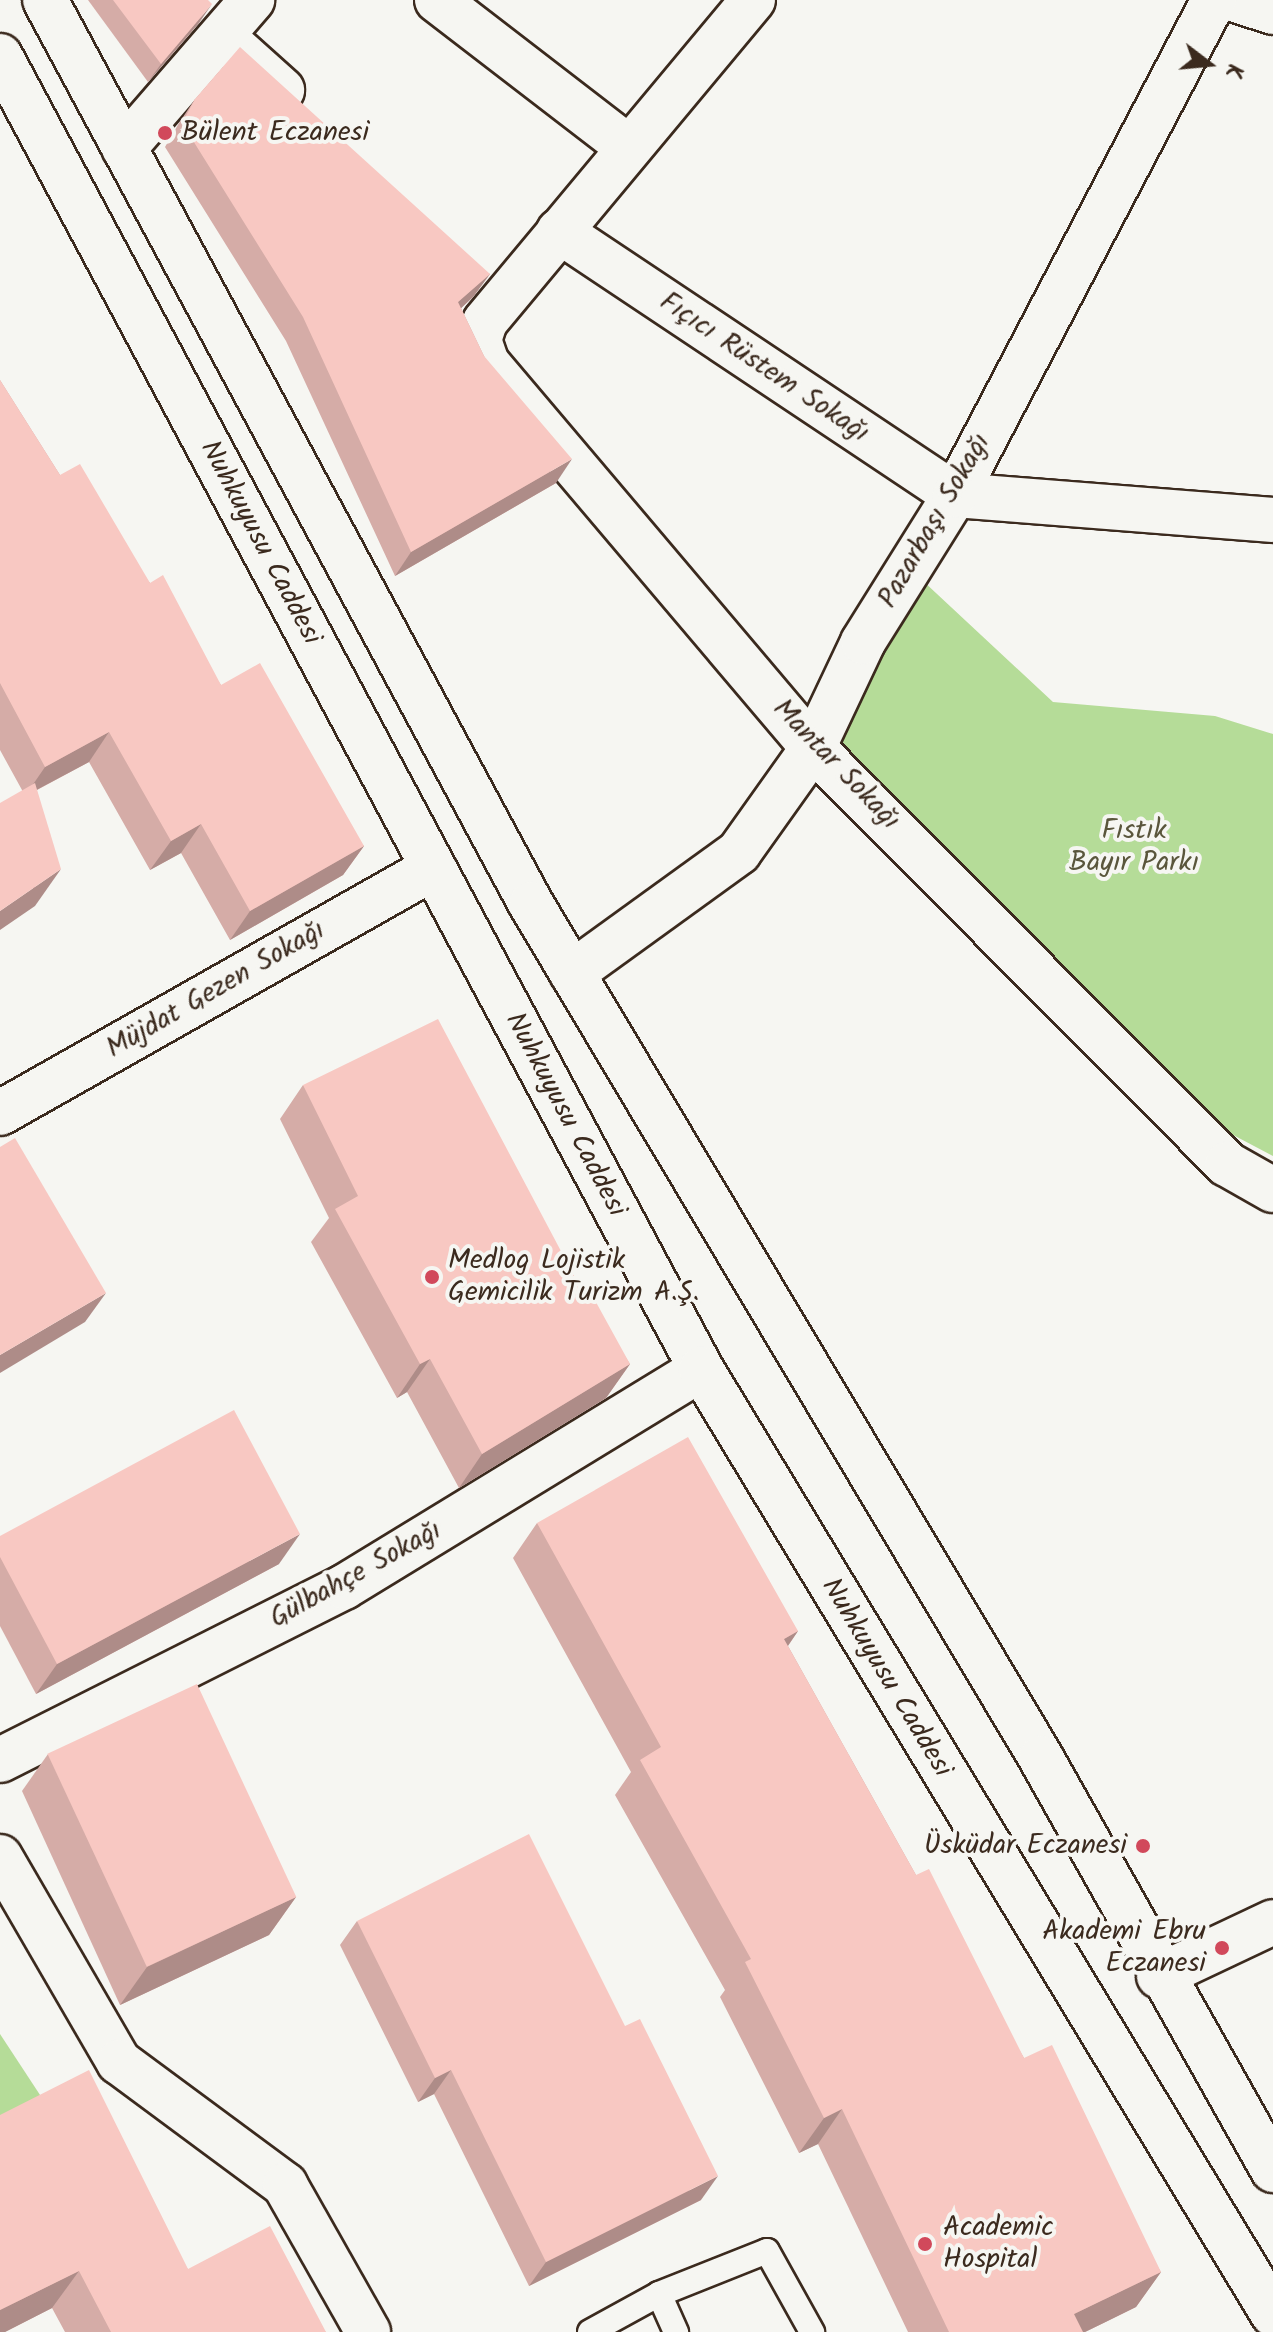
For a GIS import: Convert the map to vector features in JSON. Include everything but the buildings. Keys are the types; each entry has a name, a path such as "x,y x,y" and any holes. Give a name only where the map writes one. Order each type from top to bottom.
{"street":[{"path":"45,0 572,973 1041,1758 1159,1976 1273,2170"},
{"path":"124,148 252,0"},
{"path":"437,0 629,148"},
{"path":"559,231 753,0"},
{"name":"Pazarbaşı Sokağı","path":"572,973 739,852 813,748 863,642 955,495 1214,0"},
{"path":"1236,0 1273,12"},
{"path":"222,36 313,118"},
{"name":"Nuhkuyusu Caddesi","path":"0,56 701,1369 1273,2314"},
{"name":"Fıçıcı Rüstem Sokağı","path":"559,231 955,495 1273,520"},
{"name":"Mantar Sokağı","path":"559,231 508,295 479,340 487,363 813,748 1227,1164 1273,1190"},
{"path":"473,263 508,295"},
{"name":"Müjdat Gezen Sokağı","path":"0,1113 433,868"},
{"name":"Gülbahçe Sokağı","path":"0,1760 344,1587 701,1369"},
{"path":"0,1857 119,2062 285,2185 368,2332"},
{"path":"1159,1976 1273,1922"}],"lane":[{"path":"590,2332 659,2294 767,2251 812,2332"},
{"path":"659,2294 676,2332"}],"green space":[{"name":"Fıstık Bayır Parkı","path":"922,580 1053,702 1215,716 1273,734 1273,1156 1218,1127 820,757"},
{"path":"0,2034 44,2101 0,2124"}],"place":[{"name":"Bülent Eczanesi","path":"165,133"},
{"name":"Medlog Lojistik Gemicilik Turizm A.Ş.","path":"432,1277"},
{"name":"Üsküdar Eczanesi","path":"1143,1846"},
{"name":"Akademi Ebru Eczanesi","path":"1222,1948"},
{"name":"Academic Hospital","path":"925,2244"}]}
